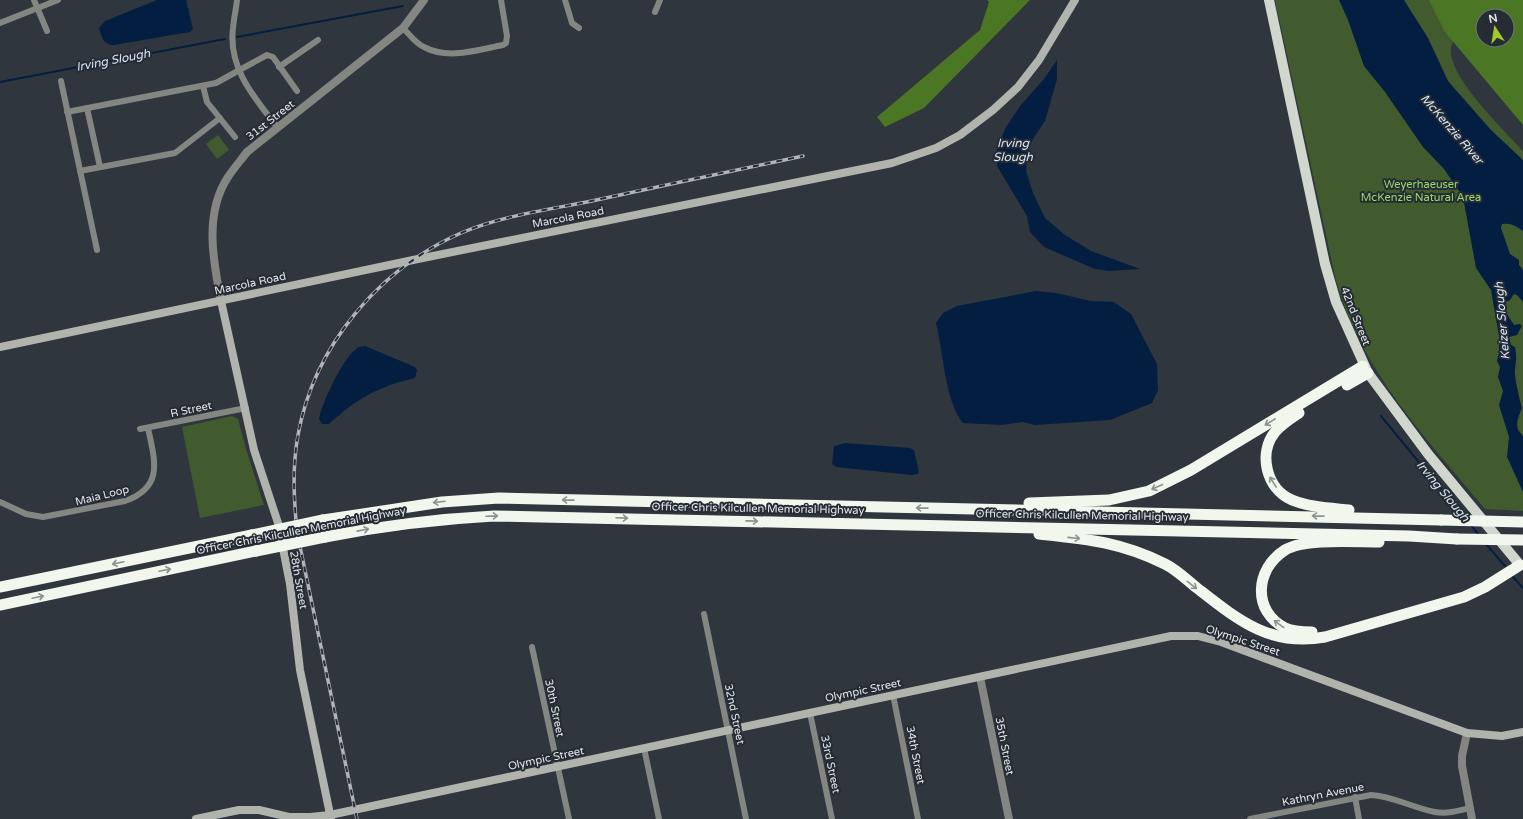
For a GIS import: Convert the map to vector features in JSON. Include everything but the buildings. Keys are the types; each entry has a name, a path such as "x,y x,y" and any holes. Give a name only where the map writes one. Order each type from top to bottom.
{"highway":[{"path":"941,508 1109,500 1149,490 1191,470 1365,370"},
{"path":"1365,370 1284,423 1274,433 1269,444 1266,462 1268,473 1280,492 1290,499 1306,504 1374,512 1401,518"},
{"name":"Officer Chris Kilcullen Memorial Highway","path":"0,587 323,520 442,502 499,498 1523,522"},
{"name":"Officer Chris Kilcullen Memorial Highway","path":"0,605 256,551 380,527 438,519 494,516 1409,536 1436,539 1523,540"},
{"path":"965,526 1100,540 1129,548 1168,565 1240,619 1268,635 1286,639 1309,640 1442,605 1485,587 1522,566"},
{"path":"1344,630 1297,632 1278,624 1270,616 1262,601 1260,588 1262,577 1272,562 1285,550 1299,545 1409,542 1436,539"}],"main road":[{"name":"Marcola Road","path":"0,347 221,300 892,163 936,148 960,135 993,110 1018,87 1039,60 1075,0"},
{"name":"42nd Street","path":"1269,0 1325,264 1336,302 1365,370 1428,454 1522,566"},
{"name":"28th Street","path":"221,300 246,408 254,450 274,508 281,537 290,584 300,670 331,817"},
{"name":"Olympic Street","path":"196,819 238,810 259,810 289,817 331,817 644,748 1158,638 1184,636 1198,636 1221,642 1467,733 1502,736 1523,732"}],"street":[{"path":"34,0 47,31"},
{"path":"0,23 58,0"},
{"path":"237,0 232,39 239,72 249,91 277,127"},
{"name":"31st Street","path":"221,300 212,247 217,203 227,178 247,152 403,28 424,0"},
{"path":"403,28 422,47 437,53 457,54 503,45 506,43 507,36 501,0"},
{"path":"565,0 572,23 579,28"},
{"path":"655,12 660,0"},
{"path":"279,67 318,40"},
{"path":"67,112 216,83 239,72 267,55 272,57 298,91"},
{"path":"61,82 97,250"},
{"path":"203,86 207,102 235,137"},
{"path":"87,108 100,167"},
{"path":"80,171 175,153 220,118"},
{"name":"R Street","path":"140,429 246,408"},
{"name":"Maia Loop","path":"0,502 30,515 43,517 134,498 150,486 154,471 154,457 148,428"},
{"name":"32nd Street","path":"704,614 746,819"},
{"name":"30th Street","path":"532,647 569,819"},
{"name":"35th Street","path":"980,676 1008,819"},
{"name":"34th Street","path":"893,695 918,819"},
{"name":"33rd Street","path":"810,713 832,819"},
{"path":"1467,733 1462,761 1472,819"},
{"path":"644,748 658,819"},
{"name":"Kathryn Avenue","path":"1250,819 1271,817 1371,795 1382,795 1436,812 1449,812 1470,808"},
{"path":"1355,798 1359,819"}],"green space":[{"path":"987,0 1030,0 924,108 885,127 877,117 980,30 989,2"},
{"name":"Weyerhaeuser McKenzie Natural Area","path":"1275,0 1513,0 1498,8 1475,8 1475,22 1456,38 1452,44 1451,56 1465,85 1490,116 1523,151 1523,511 1485,509 1440,456 1379,375 1362,345 1348,314 1336,281"},
{"path":"1429,0 1523,0 1523,125 1445,32"},
{"path":"218,135 229,150 217,159 206,144"},
{"path":"232,416 238,419 264,505 200,518 182,427"}],"water":[{"path":"157,0 186,0 193,29 190,32 114,45 107,44 105,42 99,28 105,21"},
{"path":"1339,0 1404,0 1428,38 1448,81 1491,130 1523,160 1523,231 1511,224 1502,224 1501,228 1510,254 1519,260 1519,265 1523,270 1523,302 1517,295 1514,294 1510,300 1506,302 1505,311 1514,325 1520,324 1522,326 1517,335 1509,337 1511,345 1515,347 1515,377 1522,408 1517,426 1523,436 1523,492 1507,457 1509,437 1499,405 1503,391 1498,377 1500,367 1497,361 1499,352 1499,336 1491,290 1476,268 1463,197 1444,169 1423,147 1385,92 1364,66 1348,20"},
{"name":"Irving Slough","path":"1057,60 1057,79 1045,121 1033,139 1028,150 1026,171 1033,193 1045,218 1065,235 1091,251 1140,269 1109,271 1095,269 1044,247 1030,232 1027,216 997,166 997,149 1005,129 1020,106 1044,79"},
{"path":"1036,291 1056,293 1091,301 1114,302 1131,314 1157,364 1158,390 1152,403 1110,420 1035,425 1023,422 1001,425 963,423 957,414 948,389 936,323 943,313 957,306"},
{"path":"365,346 415,367 417,370 415,378 390,385 379,390 359,400 329,424 322,424 319,419 324,402 334,380 353,351 359,347"},
{"path":"845,443 910,448 914,450 919,472 912,475 836,467 832,464 834,446"}],"waterway":[{"name":"Irving Slough","path":"237,37 403,6"},
{"name":"Irving Slough","path":"0,82 225,39"},
{"name":"Irving Slough","path":"1381,416 1463,516"},
{"name":"Irving Slough","path":"1470,524 1479,535"},
{"name":"Irving Slough","path":"1486,544 1505,566"},
{"name":"Irving Slough","path":"1513,577 1523,588"}],"railway":[{"path":"357,819 297,532 294,496 296,447 306,402 319,371 335,341 355,314 378,289 403,267 431,248 476,227 524,214 803,156"}],"water label":[{"name":"McKenzie River","path":"1452,129"},
{"name":"Keizer Slough","path":"1502,321"}]}
